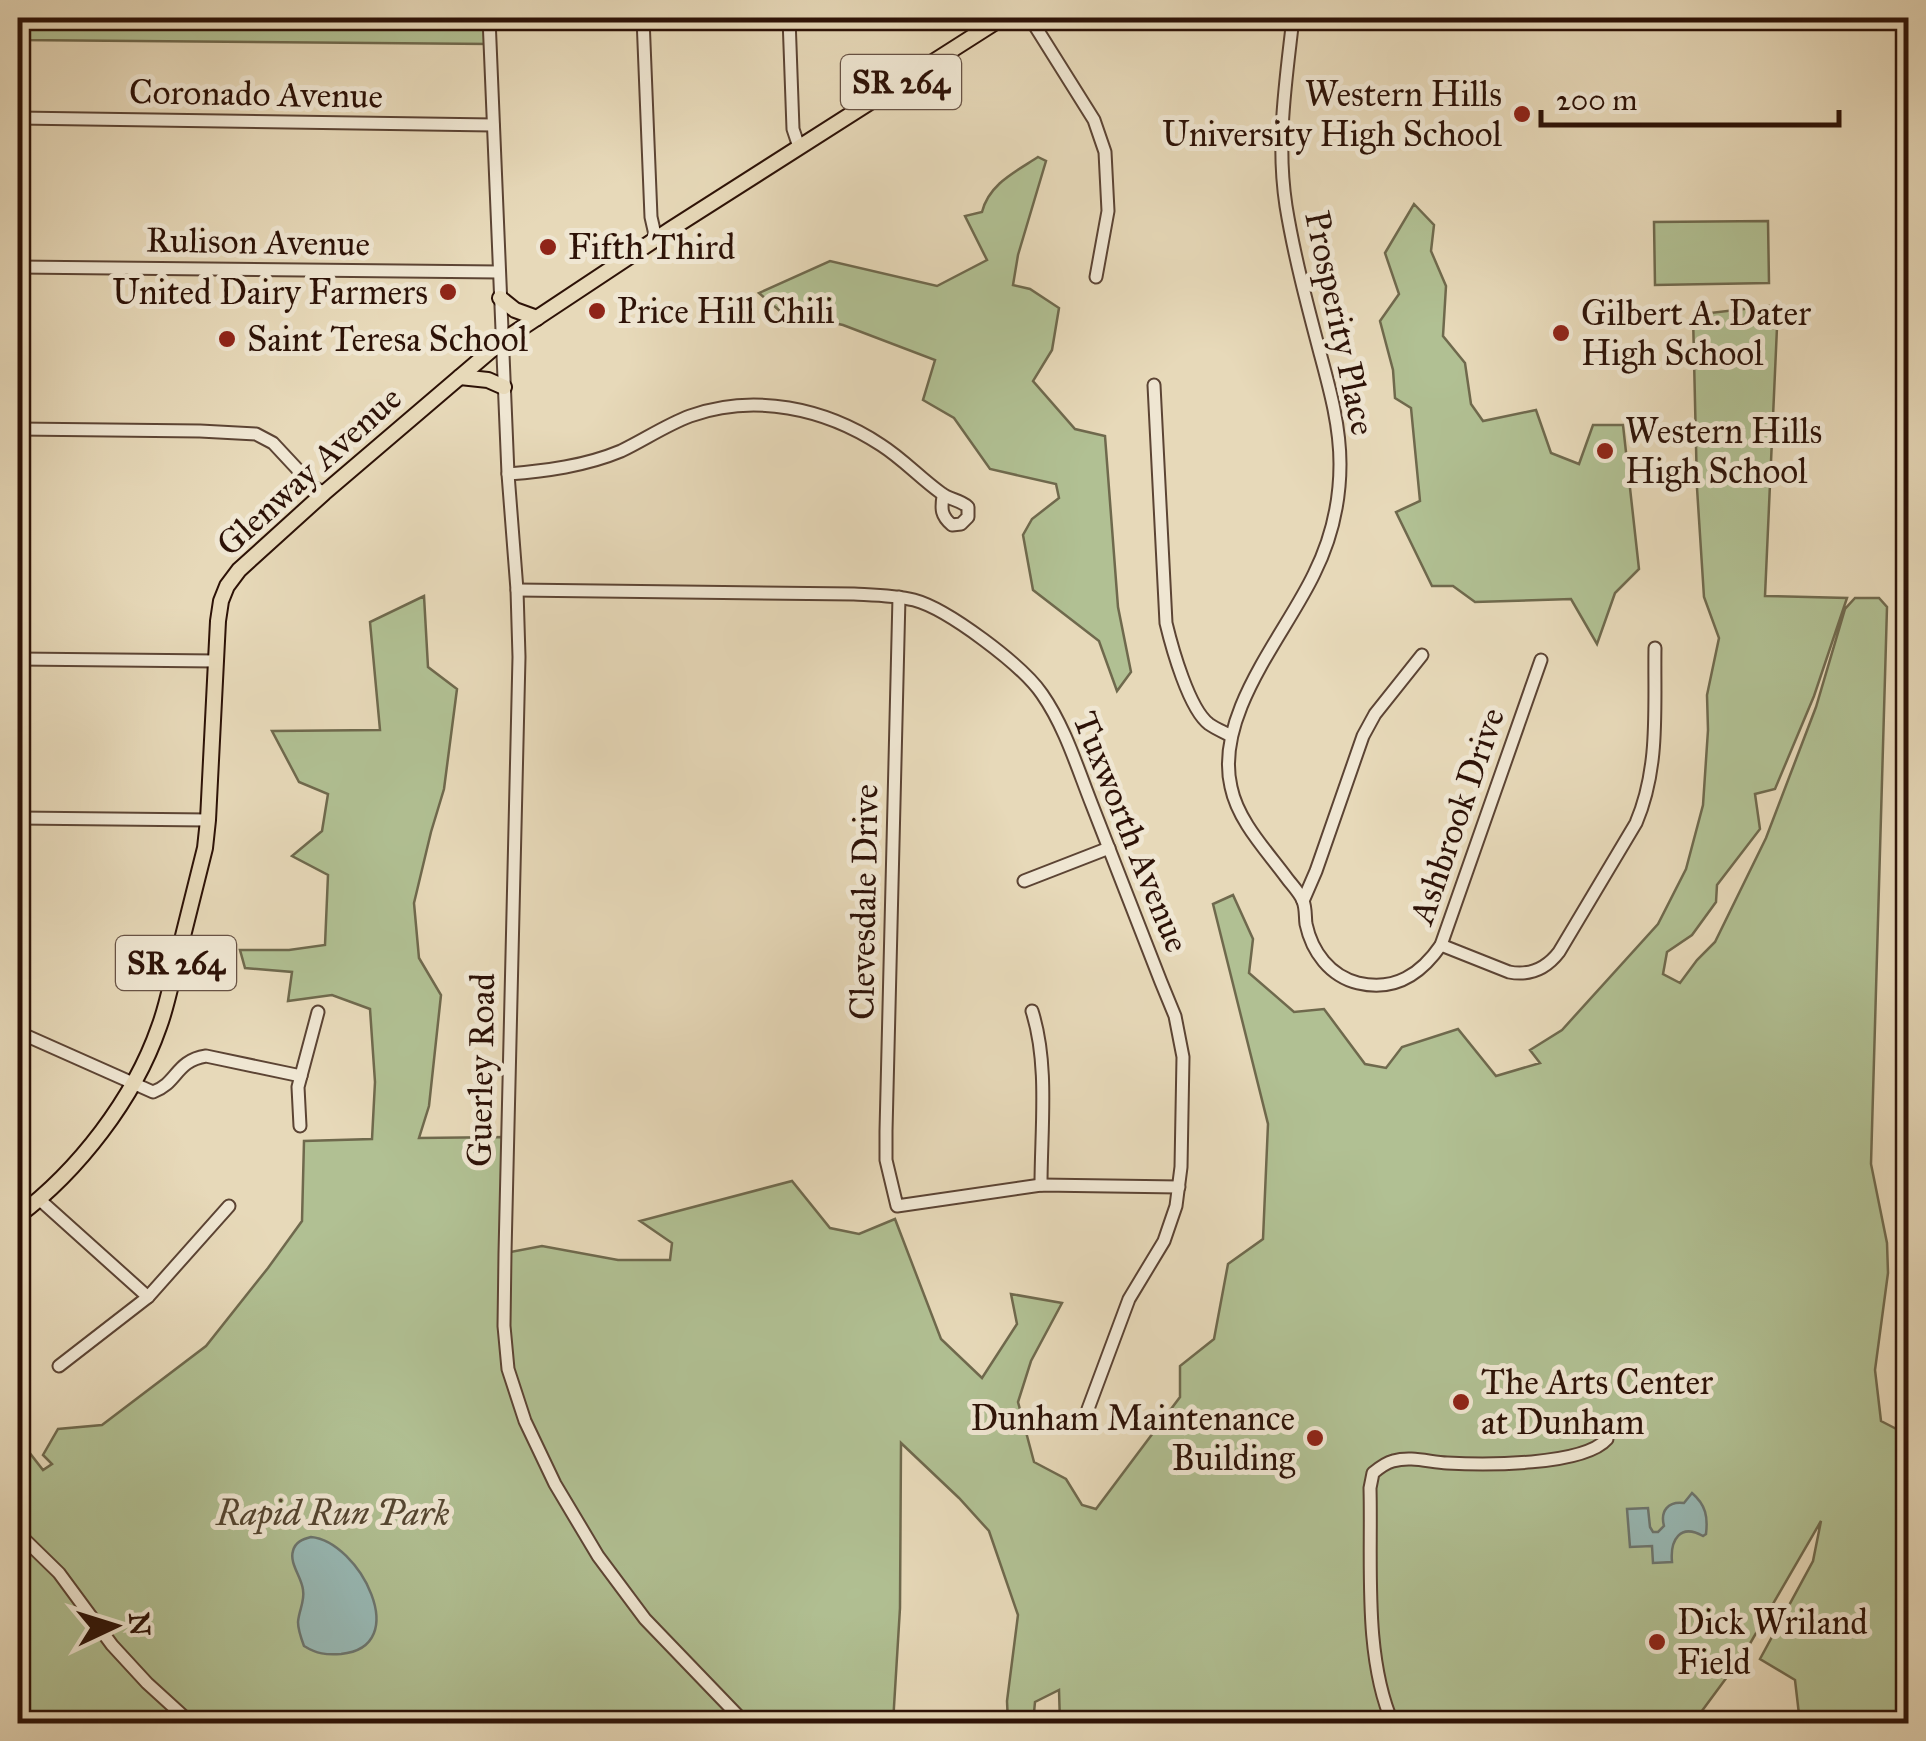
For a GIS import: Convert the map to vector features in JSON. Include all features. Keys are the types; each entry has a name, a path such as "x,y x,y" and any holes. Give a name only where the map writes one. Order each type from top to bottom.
{"main road":[{"name":"Glenway Avenue","path":"18,1216 63,1177 105,1127 160,1026 205,848 221,600 239,570 502,340 1002,18"},
{"path":"500,298 537,318"},
{"path":"460,376 504,387"}],"street":[{"name":"Guerley Road","path":"489,18 519,657 505,1253 508,1368 525,1421 555,1484 598,1556 645,1619 746,1724"},
{"path":"643,18 651,218 656,239"},
{"path":"788,18 793,128 800,147"},
{"path":"1030,18 1094,120 1106,152 1108,211 1096,277"},
{"name":"Prosperity Place","path":"1231,736 1260,667 1316,570 1327,544 1338,493 1337,418 1302,286 1281,170 1283,96 1294,18"},
{"name":"Coronado Avenue","path":"18,118 493,125"},
{"name":"Rulison Avenue","path":"18,267 499,272"},
{"path":"1154,384 1166,622 1195,707 1208,724 1231,736"},
{"path":"508,474 556,470 589,462 712,410 772,405 808,412 862,433 910,465 943,496"},
{"path":"18,429 252,433 273,443 324,494"},
{"name":"Tuxworth Avenue","path":"517,590 854,594 918,601 1002,653 1046,699 1064,733 1175,1016 1183,1078 1179,1187 1171,1224 1129,1299 1088,1408"},
{"name":"Clevesdale Drive","path":"898,597 886,1131 886,1160 896,1206 1040,1185"},
{"path":"1441,945 1518,974 1546,966 1559,952 1643,806 1654,760 1654,648"},
{"path":"1304,902 1362,736 1422,654"},
{"path":"18,659 216,661"},
{"name":"Ashbrook Drive","path":"1231,736 1227,755 1233,795 1248,824 1304,902 1306,924 1320,956 1334,972 1357,982 1384,985 1403,981 1424,968 1441,945 1540,660"},
{"path":"18,818 208,820"},
{"path":"1024,880 1109,848"},
{"path":"1032,1010 1042,1060 1040,1185 1179,1187"},
{"path":"300,1126 298,1087 318,1012"},
{"path":"18,1032 154,1092 190,1059 206,1056 300,1076"},
{"path":"40,1200 148,1297"},
{"path":"59,1366 148,1297 228,1206"},
{"path":"1393,1724 1374,1658 1370,1488 1373,1473 1388,1462 1407,1458 1447,1463 1517,1463 1574,1455 1600,1447 1607,1439"},
{"path":"18,1533 59,1573 147,1683 192,1724"}],"green space":[{"path":"18,18 489,18 490,44 18,40"},
{"path":"1038,157 1046,161 1013,285 1030,289 1059,308 1052,350 1033,381 1075,429 1105,436 1118,607 1131,672 1117,691 1099,641 1033,590 1023,535 1032,519 1059,498 1056,484 990,469 954,418 923,400 935,360 843,325 780,311 759,293 830,261 937,286 987,260 965,216 982,212 997,186"},
{"path":"1414,204 1434,225 1431,251 1446,286 1443,336 1465,363 1471,404 1483,421 1536,410 1551,453 1579,464 1593,425 1623,425 1639,569 1615,593 1597,644 1571,599 1475,602 1453,586 1432,586 1396,512 1420,501 1411,408 1395,398 1393,370 1380,321 1399,294 1385,253"},
{"path":"1768,221 1769,283 1655,285 1654,222"},
{"name":"Rapid Run Park","path":"1778,305 1765,596 1847,598 1814,696 1775,789 1755,794 1760,829 1717,885 1716,902 1692,935 1667,952 1663,974 1680,983 1715,942 1766,838 1816,707 1845,609 1855,598 1879,598 1887,607 1871,1164 1887,1243 1888,1273 1875,1370 1881,1421 1908,1435 1908,1723 1800,1723 1795,1680 1760,1659 1813,1561 1821,1521 1744,1654 1693,1723 1060,1723 1059,1690 1035,1702 1033,1723 1008,1723 1007,1701 1018,1615 989,1531 901,1443 900,1608 893,1723 18,1723 18,1438 43,1470 52,1464 43,1455 58,1429 102,1425 206,1346 302,1221 304,1141 372,1139 375,1082 370,1009 332,995 288,1001 292,972 245,968 240,950 325,945 328,875 292,856 322,831 328,794 299,782 272,731 380,730 370,622 424,596 428,667 457,689 444,789 414,903 419,958 441,995 429,1106 419,1138 507,1137 505,1253 542,1246 618,1260 670,1260 672,1243 640,1221 792,1181 830,1228 859,1234 895,1219 941,1339 982,1378 1017,1324 1011,1294 1062,1303 1031,1361 1018,1402 1034,1462 1066,1479 1082,1505 1096,1509 1180,1397 1180,1366 1214,1339 1228,1264 1263,1239 1268,1124 1213,904 1233,895 1253,939 1249,973 1294,1012 1324,1009 1365,1064 1386,1068 1402,1047 1458,1029 1496,1076 1540,1063 1530,1050 1562,1030 1658,924 1686,869 1703,805 1707,695 1719,638 1704,597 1693,315"}],"water":[{"path":"1692,1493 1705,1512 1706,1534 1688,1531 1678,1536 1672,1562 1653,1563 1652,1546 1630,1547 1627,1509 1648,1508 1650,1527 1658,1532 1664,1526 1666,1508 1684,1503"},
{"path":"311,1537 329,1543 346,1556 371,1594 376,1615 374,1633 363,1647 331,1654 304,1646 298,1622 303,1590 292,1556 297,1543"}],"place":[{"name":"Western Hills University High School","path":"1522,114"},
{"name":"Fifth Third","path":"548,247"},
{"name":"United Dairy Farmers","path":"448,292"},
{"name":"Price Hill Chili","path":"597,311"},
{"name":"Gilbert A. Dater High School","path":"1561,333"},
{"name":"Saint Teresa School","path":"227,339"},
{"name":"Western Hills High School","path":"1605,451"},
{"name":"The Arts Center at Dunham","path":"1461,1402"},
{"name":"Dunham Maintenance Building","path":"1315,1438"},
{"name":"Dick Wriland Field","path":"1657,1642"}]}
